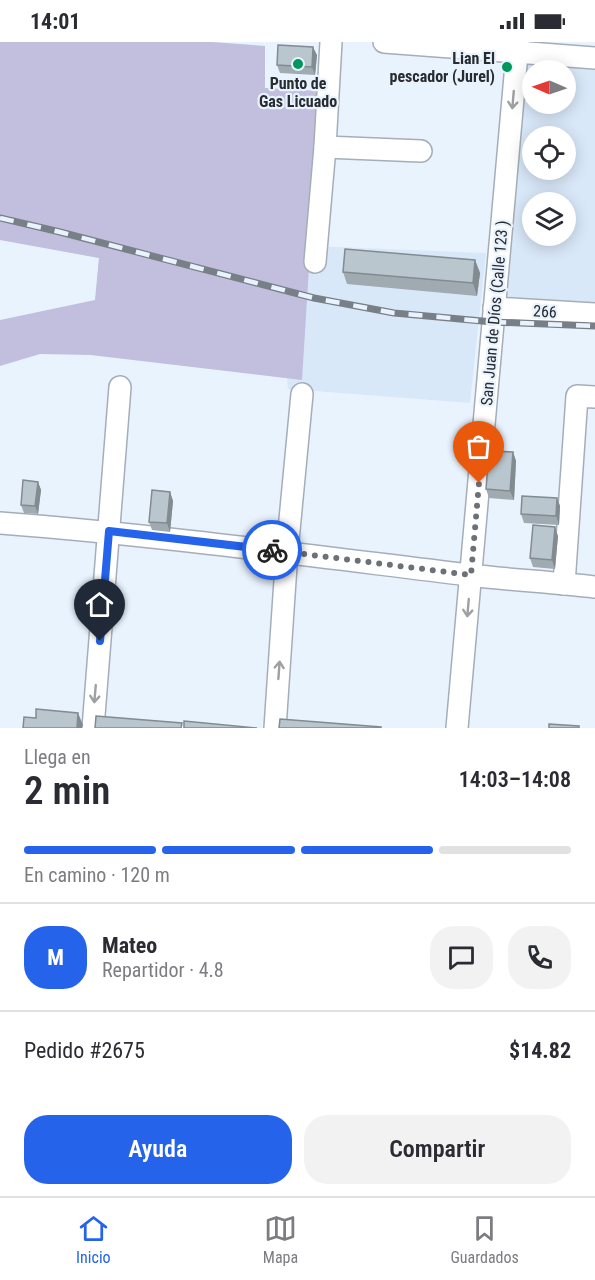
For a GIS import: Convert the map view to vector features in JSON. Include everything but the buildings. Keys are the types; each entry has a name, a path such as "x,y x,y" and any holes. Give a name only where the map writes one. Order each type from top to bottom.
{"street":[{"path":"315,262 331,42"},
{"path":"384,42 518,46 595,58"},
{"name":"San Juan de Díos (Calle 123 )","path":"457,728 518,46"},
{"path":"325,147 421,152"},
{"name":"266","path":"494,308 595,314"},
{"path":"93,728 120,387"},
{"path":"275,728 287,551 302,394"},
{"path":"564,584 577,396 595,397"},
{"path":"0,523 109,531 471,575 595,587"}],"shaded area":[{"path":"0,42 211,42 265,46 265,88 320,91 312,246 486,253 470,403 288,389 287,378 91,355 99,258 0,239"},
{"path":"0,42 211,42 265,46 265,88 320,91 302,380 91,355 40,354 0,366 0,320 95,300 99,258 0,240"},
{"path":"576,68 595,70 595,303 501,297 522,108 522,114 576,114"}],"railway":[{"path":"0,218 314,298 394,313 493,322 595,326"}],"way so far":[{"path":"272,550 471,575 479,483"}],"place":[{"name":"Punto de Gas Licuado","path":"298,64"},
{"name":"Lian El pescador (Jurel)","path":"507,67"}],"route":[{"path":"100,641 109,531 272,550"}]}
